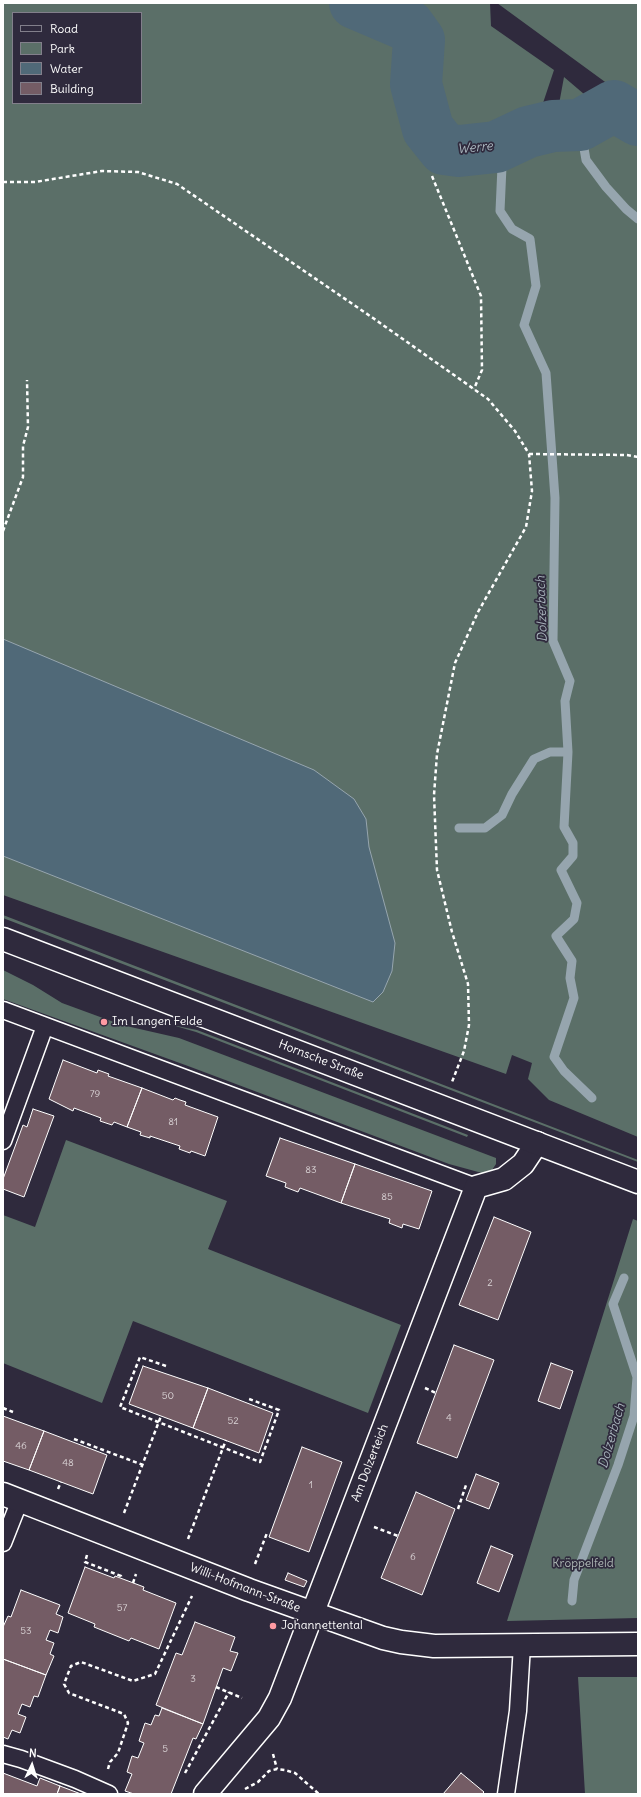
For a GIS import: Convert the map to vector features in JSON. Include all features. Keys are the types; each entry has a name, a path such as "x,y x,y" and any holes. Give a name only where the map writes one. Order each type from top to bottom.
{"street":[{"name":"Hornsche Straße","path":"3,938 638,1182"},
{"path":"476,1187 504,1179 523,1164 537,1142"},
{"name":"Am Dolzerteich","path":"205,1794 274,1711 313,1614 476,1187"},
{"name":"Willi-Hofmann-Straße","path":"11,1497 202,1572 313,1614 383,1638 418,1644 638,1644"}],"lane":[{"path":"3,1010 476,1187"},
{"path":"3,1142 45,1026"},
{"path":"3,1543 11,1497"},
{"path":"506,1794 518,1711 522,1645"},
{"path":"3,1754 75,1779 105,1792"}],"path":[{"path":"3,182 34,182 102,171 138,172 177,184 474,389 488,400 515,431 529,454 532,491 526,527 478,612 455,663 436,754 434,795 437,870 452,932 468,984 469,1025 464,1051 441,1106"},
{"path":"432,176 481,296 482,370 474,389"},
{"path":"3,531 23,477 23,446 28,427 27,380"},
{"path":"529,454 627,455 638,457"},
{"path":"166,1366 140,1357 120,1407 260,1462 279,1410 249,1398"},
{"path":"3,1408 13,1412"},
{"path":"115,1538 161,1416"},
{"path":"74,1439 143,1465"},
{"path":"179,1563 226,1440"},
{"path":"458,1509 466,1485"},
{"path":"245,1588 267,1533"},
{"path":"88,1553 84,1562 121,1576 120,1578"},
{"path":"133,1583 137,1572"},
{"path":"105,1792 110,1762 118,1753 128,1723 124,1714 68,1693 64,1684 71,1666 82,1662 133,1681 155,1674 194,1594 202,1572"},
{"path":"216,1687 242,1698"},
{"path":"180,1771 186,1773 229,1692"},
{"path":"243,1789 258,1782 269,1771 277,1769 295,1773 319,1794"}],"green space":[{"path":"3,3 490,3 491,26 554,70 540,112 557,115 564,77 625,129 638,115 638,1137 549,1100 528,1079 532,1063 512,1055 506,1074 3,895"},
{"path":"497,3 638,3 638,106"},
{"path":"3,915 638,1160 638,1162 3,918"},
{"path":"3,970 33,985 62,1003 122,1025 179,1038 496,1158 496,1164 492,1170 482,1173 449,1164 188,1066 3,999"},
{"path":"172,1025 197,1030 468,1135 467,1137 196,1032"},
{"path":"66,1140 227,1201 208,1249 401,1325 368,1413 133,1321 102,1403 3,1363 3,1215 35,1227"},
{"name":"Kröppelfeld","path":"633,1219 638,1221 638,1618 507,1621"},
{"path":"578,1677 638,1677 638,1794 585,1794"}],"water":[{"path":"3,639 314,770 354,799 366,819 369,847 395,943 392,971 383,992 373,1002 3,856"}],"building":[{"path":"63,1060 97,1073 98,1070 109,1074 108,1076 142,1088 127,1127 114,1122 112,1125 100,1121 101,1118 74,1108 73,1111 49,1099"},
{"path":"142,1088 173,1100 175,1098 186,1102 185,1105 218,1117 205,1156 179,1149 180,1146 150,1136 150,1138 140,1135 141,1132 127,1127"},
{"path":"33,1109 54,1116 24,1197 3,1189 3,1179 23,1125 27,1127"},
{"path":"280,1138 355,1164 341,1203 300,1188 298,1192 285,1187 286,1183 266,1176"},
{"path":"355,1164 432,1191 419,1229 403,1224 402,1228 389,1223 390,1219 341,1203"},
{"path":"494,1217 531,1232 498,1320 459,1305"},
{"path":"454,1345 494,1360 457,1458 417,1443"},
{"path":"551,1363 573,1371 560,1409 538,1401"},
{"path":"143,1366 208,1388 193,1428 129,1404"},
{"path":"208,1388 273,1413 259,1453 193,1428"},
{"path":"3,1416 44,1431 29,1470 3,1461"},
{"path":"44,1431 107,1455 93,1494 29,1470"},
{"path":"302,1447 342,1462 309,1552 269,1537"},
{"path":"476,1474 499,1483 489,1509 466,1500"},
{"path":"416,1492 455,1509 422,1595 381,1578"},
{"path":"491,1546 513,1555 499,1592 477,1583"},
{"path":"85,1567 144,1587 143,1590 176,1603 159,1649 131,1638 129,1641 94,1627 95,1624 68,1613"},
{"path":"288,1573 307,1581 304,1587 285,1580"},
{"path":"21,1590 60,1605 56,1614 63,1617 58,1633 50,1630 46,1640 54,1643 50,1654 54,1656 46,1675 3,1659 3,1627 8,1616 11,1617"},
{"path":"195,1622 235,1637 230,1651 238,1653 231,1671 223,1668 203,1724 156,1705 176,1653 182,1655"},
{"path":"3,1659 46,1675 38,1697 34,1696 30,1707 22,1704 18,1714 26,1717 20,1733 12,1730 8,1739 3,1737"},
{"path":"162,1708 203,1724 196,1739 193,1738 171,1794 134,1794 125,1791 132,1774 127,1772 132,1756 138,1758 144,1743 139,1741 145,1723 151,1725 155,1715 159,1716"},
{"path":"3,1773 37,1786 40,1778 60,1786 57,1794 3,1794"},
{"path":"461,1773 484,1792 482,1794 443,1794"},
{"path":"60,1786 81,1794 57,1794"}],"waterway":[{"name":"Werre","path":"355,3 409,26 419,40 416,84 428,129 444,149 459,151 496,147 528,132 553,126 580,125 614,106 638,120"},
{"path":"580,125 586,160 606,187 626,209 638,219"},
{"name":"Dolzerbach","path":"503,144 500,211 512,229 530,239 536,286 524,325 546,373 555,498 553,641 570,681 565,701 568,752 564,827 573,843 573,856 561,870 577,903 574,919 556,936 572,961 570,978 574,998 554,1057 564,1071 592,1098"},
{"path":"459,828 485,828 502,815 512,794 534,759 550,752 568,752"},
{"name":"Dolzerbach","path":"572,1601 574,1580 618,1465 634,1416 637,1377 613,1304 624,1278"}],"place":[{"name":"Im Langen Felde","path":"104,1022"},
{"name":"Johannettental","path":"273,1626"}]}
